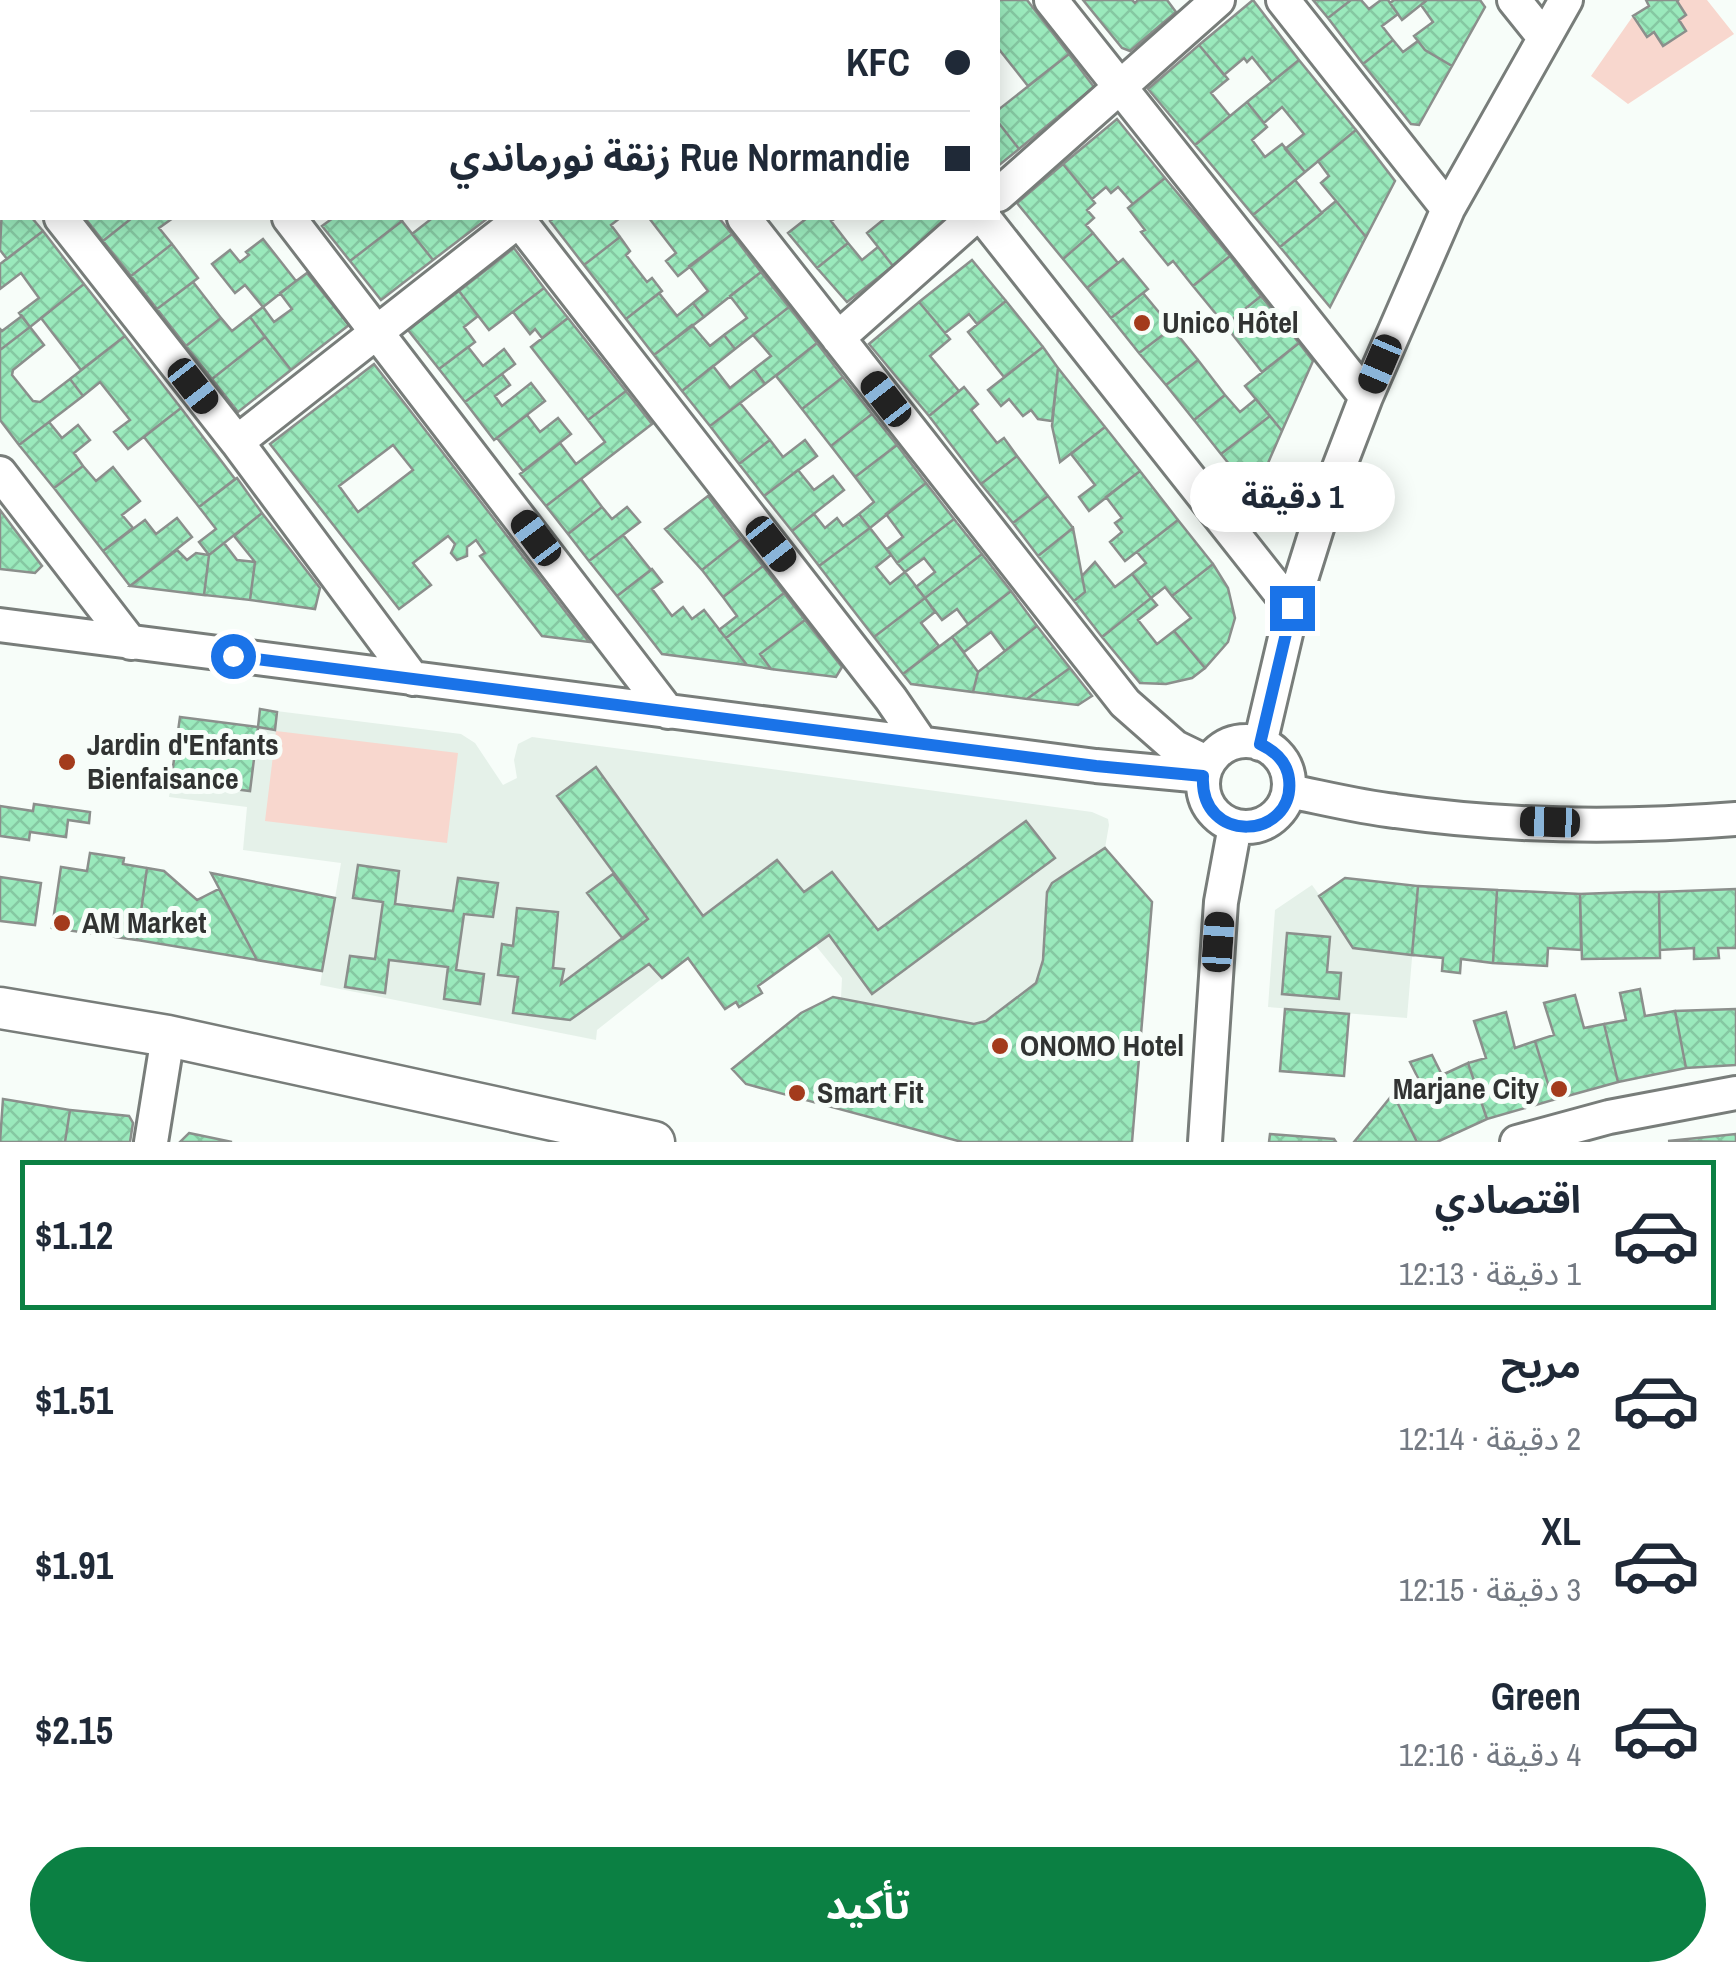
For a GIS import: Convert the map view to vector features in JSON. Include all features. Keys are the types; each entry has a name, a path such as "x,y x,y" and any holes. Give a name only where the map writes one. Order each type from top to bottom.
{"main road":[{"path":"0,1008 168,1036 572,1132 654,1142"}],"street":[{"path":"1051,0 1366,397"},
{"path":"1000,193 1218,0"},
{"path":"1283,0 1448,208"},
{"path":"1514,0 1543,36"},
{"path":"1260,744 1292,608 1323,509 1366,397 1448,208 1566,0"},
{"path":"64,220 237,442 413,679"},
{"path":"291,220 668,712"},
{"path":"237,442 516,220"},
{"path":"521,220 922,743"},
{"path":"746,220 1125,704 1174,748 1206,770"},
{"path":"838,338 971,220"},
{"path":"986,220 1292,608"},
{"path":"0,473 130,643"},
{"path":"0,626 922,743 1206,770"},
{"path":"1233,743 1260,744 1274,751 1283,763 1288,778 1284,806 1268,822 1235,826 1218,818 1208,806 1206,770 1218,752 1233,743"},
{"path":"1288,792 1391,811 1497,821 1654,823 1736,818"},
{"path":"1205,1142 1220,902 1235,826"},
{"path":"151,1142 168,1036"},
{"path":"1517,1142 1609,1117 1736,1093"}],"shaded area":[{"path":"1679,0 1707,0 1734,34 1628,104 1591,76 1633,16 1647,37 1654,32 1663,46 1685,31 1679,20"},
{"path":"260,709 461,734 475,743 503,785 517,778 514,760 518,744 532,737 1092,812 1108,819 1109,825 1105,848 1052,883 1047,891 1043,960 1036,983 986,1021 974,1024 841,998 842,978 816,946 758,985 762,993 739,1007 736,1002 725,1009 688,958 597,1030 596,1040 320,985 341,863 243,850 247,807 169,797 180,717 258,727"},
{"path":"276,731 458,753 447,843 265,821"},
{"path":"1345,878 1418,886 1407,1018 1268,1007 1275,910 1312,885 1320,896"}],"building":[{"path":"1000,0 1027,0 1069,54 1028,86 1000,51"},
{"path":"1083,0 1167,0 1176,12 1130,51 1122,48"},
{"path":"1253,0 1299,60 1272,82 1252,57 1247,62 1244,58 1224,75 1199,45"},
{"path":"1313,0 1351,0 1328,18"},
{"path":"1351,0 1361,0 1369,9 1388,0 1398,14 1382,26 1393,40 1363,64 1328,18"},
{"path":"1427,0 1402,20 1390,3"},
{"path":"1427,0 1480,0 1485,7 1452,66 1425,50 1414,36 1433,22 1421,5"},
{"path":"1646,0 1679,0 1686,15 1679,20 1686,31 1663,46 1654,32 1647,37 1633,16 1649,6"},
{"path":"1393,40 1403,52 1418,41 1425,50 1452,66 1419,125 1411,124 1363,64"},
{"path":"1199,45 1228,79 1211,93 1230,116 1195,145 1148,89"},
{"path":"1069,54 1094,87 1019,149 1000,125 1000,108"},
{"path":"1299,60 1356,130 1305,172 1285,149 1304,134 1282,107 1264,123 1247,102"},
{"path":"1247,102 1267,127 1252,140 1265,157 1282,144 1305,172 1253,215 1195,145"},
{"path":"1117,119 1165,178 1133,204 1118,187 1111,193 1106,187 1092,199 1063,164"},
{"path":"1000,125 1019,149 1000,164"},
{"path":"1356,130 1395,181 1366,237 1321,183 1329,176 1318,161"},
{"path":"1063,164 1095,203 1087,210 1094,218 1086,225 1093,233 1063,259 1017,203"},
{"path":"1165,178 1230,256 1193,286 1173,261 1168,265 1141,232 1145,230 1128,208"},
{"path":"1295,180 1322,213 1280,247 1253,215"},
{"path":"1336,201 1366,237 1330,307 1280,247"},
{"path":"1,220 34,220 43,231 7,259 0,250"},
{"path":"87,220 129,220 103,241"},
{"path":"129,220 170,220 159,228 172,244 131,276 103,241"},
{"path":"330,220 402,221 350,261 322,226"},
{"path":"430,220 485,220 433,260 412,234"},
{"path":"617,220 611,225 620,237 584,265 550,221"},
{"path":"651,220 721,220 732,234 678,276 666,261 676,253"},
{"path":"804,220 833,220 848,243 817,268 788,233"},
{"path":"883,220 947,223 893,266 867,233"},
{"path":"402,221 433,260 381,300 350,261"},
{"path":"43,231 84,284 30,327 19,313 39,298 21,273 0,289 0,264"},
{"path":"1093,233 1118,263 1087,288 1063,259"},
{"path":"732,234 761,272 704,317 693,303 708,291 689,266"},
{"path":"620,237 630,251 626,255 647,282 652,278 662,291 626,319 584,265"},
{"path":"263,239 296,281 263,307 245,285 235,293 212,264 230,250 240,262"},
{"path":"848,243 862,260 878,247 893,266 847,302 817,268"},
{"path":"172,244 198,278 157,309 131,276"},
{"path":"514,248 544,288 489,330 459,291"},
{"path":"1230,256 1261,296 1225,325 1193,286"},
{"path":"1123,259 1148,289 1111,318 1087,288"},
{"path":"972,260 1006,301 977,324 969,314 945,333 919,302"},
{"path":"761,272 789,307 735,349 724,335 747,318 730,296"},
{"path":"307,273 349,325 291,370 250,317 263,307 274,322 292,309 280,293"},
{"path":"193,282 221,318 186,346 157,309"},
{"path":"84,284 125,336 81,370 41,318"},
{"path":"544,288 568,318 542,338 535,329 530,334 513,312"},
{"path":"459,291 478,316 464,327 475,342 439,369 408,330"},
{"path":"659,293 677,316 693,303 704,317 654,355 626,319"},
{"path":"1143,293 1172,328 1139,353 1111,318"},
{"path":"1261,296 1299,343 1262,372 1225,325"},
{"path":"1006,301 1043,347 1004,377 968,332"},
{"path":"919,302 950,339 930,356 959,391 929,416 869,344"},
{"path":"789,307 817,343 765,384 754,369 771,356 753,335"},
{"path":"22,316 30,327 0,350 0,329"},
{"path":"250,317 265,337 212,379 186,346 221,318 232,331"},
{"path":"568,318 626,391 588,420 531,347"},
{"path":"692,325 710,346 724,335 735,349 682,391 654,355"},
{"path":"30,327 44,345 12,375 33,401 40,402 70,379 83,396 19,445 0,420 0,350"},
{"path":"1172,328 1198,360 1166,385 1139,353"},
{"path":"125,336 181,408 128,449 114,432 130,420 100,382 83,396 70,379"},
{"path":"265,337 291,370 238,412 212,379"},
{"path":"817,343 843,377 802,409 776,376"},
{"path":"1299,343 1313,361 1282,431 1245,386"},
{"path":"468,347 483,366 504,349 515,364 465,402 439,369"},
{"path":"1043,347 1058,368 1052,421 1038,419 1031,410 1023,416 1009,399 1001,406 988,390"},
{"path":"1198,360 1225,395 1194,420 1166,385"},
{"path":"374,364 589,642 542,636 480,556 485,553 476,540 467,547 467,556 457,560 451,553 455,544 448,536 413,563 431,585 399,609 270,444","holes":["393,445 413,470 358,512 339,486"]},
{"path":"713,366 730,388 754,369 765,384 710,426 682,391"},
{"path":"1058,368 1105,427 1060,462 1052,426"},
{"path":"502,374 510,385 495,396 502,406 531,383 545,401 494,440 465,402"},
{"path":"843,377 872,414 831,446 802,409"},
{"path":"964,387 978,404 971,410 997,443 1004,438 1017,456 981,484 929,416"},
{"path":"626,391 652,424 546,506 520,474 560,443 576,464 605,442 588,420"},
{"path":"1225,395 1240,412 1256,399 1270,416 1221,454 1194,420"},
{"path":"740,403 770,440 739,464 710,426"},
{"path":"181,408 235,479 199,507 144,437"},
{"path":"872,414 897,445 855,477 831,446"},
{"path":"527,415 540,432 558,418 571,434 523,471 497,438"},
{"path":"1270,416 1282,431 1254,495 1221,454"},
{"path":"49,422 62,438 78,425 90,440 74,453 83,466 54,488 19,445"},
{"path":"1105,427 1140,471 1089,511 1079,497 1095,485 1071,454"},
{"path":"770,440 783,457 805,440 817,456 764,496 739,464"},
{"path":"897,445 926,483 870,528 859,514 874,502 855,477"},
{"path":"1017,456 1048,496 1013,523 981,484"},
{"path":"83,466 96,481 113,467 140,501 122,515 133,528 103,551 54,488"},
{"path":"798,470 814,490 833,476 844,490 792,531 764,496"},
{"path":"1140,471 1178,520 1125,561 1110,542 1122,532 1115,523 1122,518 1106,497"},
{"path":"237,478 262,513 209,555 199,542 216,529 199,507"},
{"path":"581,479 602,507 568,534 546,506"},
{"path":"926,483 954,519 897,563 887,549 903,537 886,514"},
{"path":"708,496 741,539 702,570 665,529"},
{"path":"1048,496 1073,528 1038,556 1013,523"},
{"path":"602,507 612,519 627,507 640,522 589,561 568,534"},
{"path":"0,510 42,566 35,573 0,569"},
{"path":"262,513 320,588 315,609 250,600 255,562 234,536"},
{"path":"814,514 825,528 837,518 843,526 859,514 870,528 819,566 792,531"},
{"path":"177,518 192,537 130,586 103,551 145,520 156,534"},
{"path":"954,519 982,554 925,598 916,587 935,572 924,558 905,572 897,563"},
{"path":"1178,520 1213,564 1172,596 1165,587 1151,598 1132,574 1146,563 1137,552"},
{"path":"870,528 891,555 876,567 890,584 905,572 925,598 874,637 819,566"},
{"path":"1073,528 1085,592 1074,601 1038,556"},
{"path":"623,535 651,570 617,596 589,561"},
{"path":"741,539 763,566 723,597 702,570"},
{"path":"224,543 237,560 255,562 250,600 204,595 209,555"},
{"path":"177,550 187,560 196,553 209,555 204,595 130,586"},
{"path":"982,554 1011,591 968,624 957,609 942,620 925,598"},
{"path":"1095,562 1115,587 1132,574 1151,598 1102,637 1074,601 1085,592 1082,576"},
{"path":"1213,564 1228,588 1235,618 1228,642 1205,668 1174,631 1191,618 1172,596"},
{"path":"763,566 784,593 726,638 719,630 737,616 723,597"},
{"path":"652,569 662,582 652,589 672,616 683,607 692,619 704,610 747,665 662,654 617,596"},
{"path":"1011,591 1037,626 1005,651 991,632 964,652 952,637"},
{"path":"784,593 805,620 760,654 771,669 747,665 726,638"},
{"path":"925,598 935,612 921,623 939,646 903,674 874,637"},
{"path":"1151,598 1157,605 1138,620 1157,644 1174,631 1205,668 1192,678 1166,684 1140,683 1102,637"},
{"path":"805,620 842,667 836,677 771,669 760,654"},
{"path":"1037,626 1070,668 1027,699 973,692 978,672"},
{"path":"952,637 978,672 973,692 911,684 903,674"},
{"path":"1070,668 1092,696 1078,705 1027,699"},
{"path":"260,709 277,712 275,730 258,727"},
{"path":"180,717 258,727 250,791 171,781"},
{"path":"596,767 703,916 777,860 804,892 832,872 878,930 1026,821 1055,858 872,994 829,935 758,986 762,993 739,1007 736,1002 725,1009 688,958 662,978 649,964 570,1020 513,1013 518,977 498,975 502,944 513,946 517,908 558,912 553,968 564,969 561,984 648,919 557,796"},
{"path":"34,804 90,812 89,823 68,820 66,837 30,832 29,840 0,836 0,806 33,811"},
{"path":"1105,848 1152,902 1132,1142 962,1142 746,1084 732,1069 801,1013 833,997 974,1024 986,1021 1036,983 1043,960 1047,892 1052,883"},
{"path":"90,853 124,858 123,864 147,868 137,940 52,928 61,867 87,871"},
{"path":"358,865 399,871 395,904 453,911 458,878 498,883 493,917 464,914 456,970 484,974 480,1004 444,999 448,967 389,960 385,993 345,987 350,956 375,959 383,902 353,898"},
{"path":"147,868 164,871 197,900 219,889 257,960 137,940"},
{"path":"211,873 335,898 322,971 257,960"},
{"path":"613,874 648,919 623,939 587,893"},
{"path":"0,877 41,883 35,925 0,921"},
{"path":"1345,878 1418,886 1412,955 1353,948 1319,896"},
{"path":"1418,886 1497,890 1493,963 1461,959 1460,973 1442,971 1443,958 1412,955"},
{"path":"1736,889 1736,948 1718,948 1719,958 1694,959 1694,948 1660,950 1659,892"},
{"path":"1497,890 1580,894 1581,950 1548,948 1547,966 1493,963"},
{"path":"1659,892 1660,958 1582,959 1580,894"},
{"path":"1287,933 1330,937 1327,972 1341,973 1339,999 1282,994"},
{"path":"1640,989 1645,1016 1675,1011 1686,1068 1618,1082 1604,1024 1626,1020 1620,993"},
{"path":"1575,995 1584,1028 1604,1024 1618,1082 1553,1100 1535,1041 1554,1035 1544,1003"},
{"path":"1285,1009 1349,1014 1344,1076 1280,1071"},
{"path":"1736,1009 1736,1065 1686,1068 1675,1011"},
{"path":"1506,1012 1515,1048 1535,1041 1553,1100 1487,1119 1468,1063 1486,1058 1474,1021"},
{"path":"1432,1055 1442,1075 1468,1063 1487,1119 1437,1142 1417,1142 1393,1094 1421,1084 1410,1062"},
{"path":"1393,1094 1417,1142 1354,1142"},
{"path":"3,1099 70,1110 65,1142 0,1142"},
{"path":"70,1110 129,1116 133,1123 130,1142 65,1142"},
{"path":"189,1133 232,1142 180,1142"},
{"path":"1270,1134 1334,1139 1336,1142 1269,1142"},
{"path":"1736,1134 1736,1142 1668,1141"}],"place":[{"name":"Unico Hôtel","path":"1142,323"},
{"name":"Jardin d'Enfants Bienfaisance","path":"67,762"},
{"name":"AM Market","path":"62,923"},
{"name":"ONOMO Hotel","path":"1000,1046"},
{"name":"Marjane City","path":"1559,1089"},
{"name":"Smart Fit","path":"797,1093"}],"route":[{"path":"233,656 1096,766 1203,776 1203,792 1212,812 1228,824 1246,828 1274,818 1284,806 1288,792 1283,763 1274,751 1260,744 1292,608"}]}
